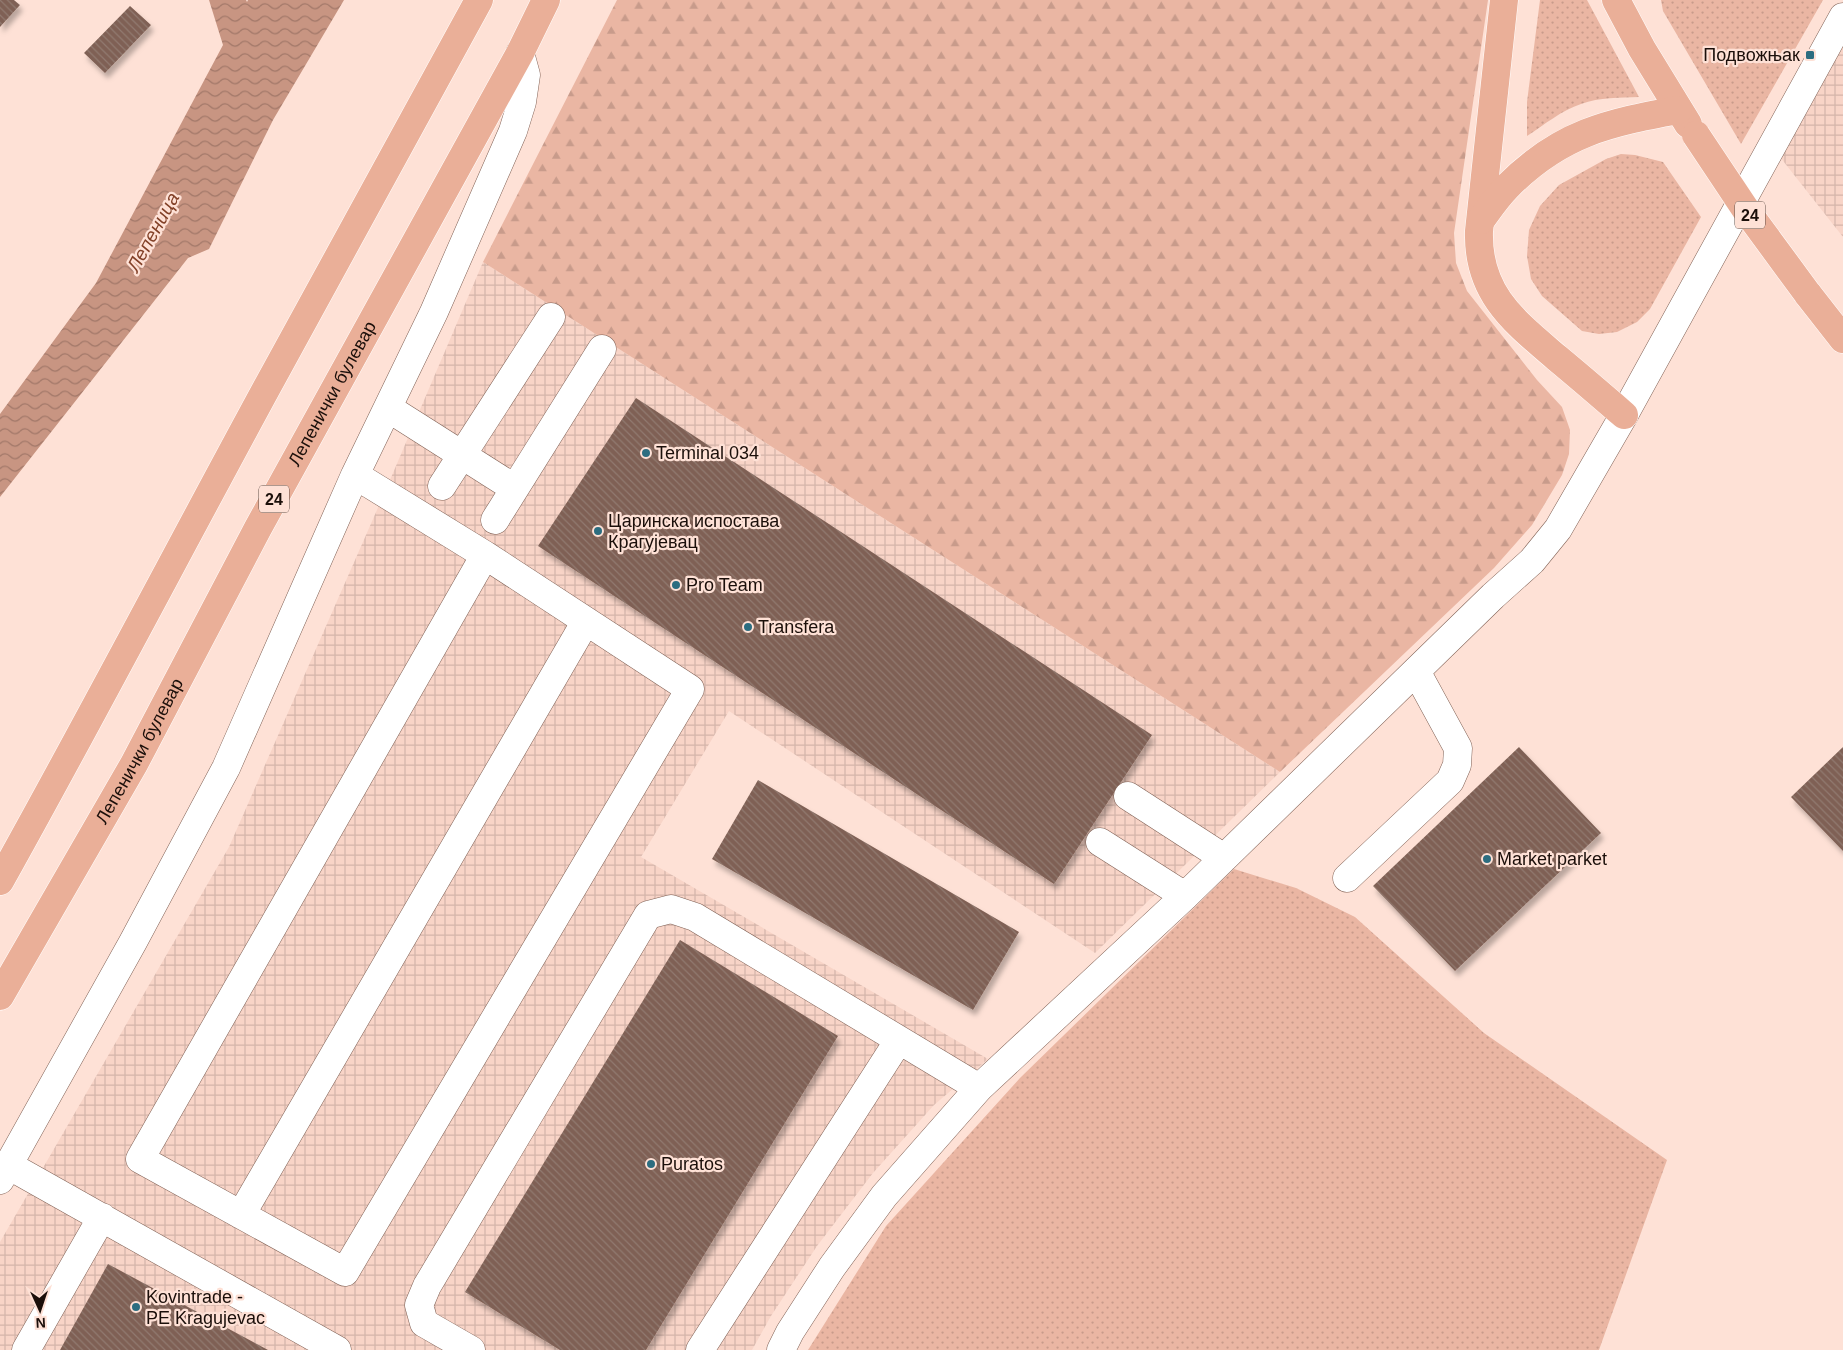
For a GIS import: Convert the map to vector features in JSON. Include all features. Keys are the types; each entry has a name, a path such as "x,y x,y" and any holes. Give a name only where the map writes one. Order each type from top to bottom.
{"main road":[{"path":"0,881 120,662 266,388 479,0"},
{"name":"Лепенички булевар","path":"0,996 134,764 263,520 520,53 546,0"},
{"path":"1504,0 1479,239 1481,259 1490,285 1499,302 1518,325 1624,416"},
{"name":"24","path":"1619,2 1642,50 1678,110 1746,210 1843,339"},
{"path":"1481,220 1505,189 1557,147 1584,133 1606,125 1678,110"}],"street":[{"path":"781,1350 790,1332 832,1267 884,1196 980,1088 1185,896 1493,596 1532,561 1558,530 1624,416 1843,17"},
{"path":"337,1350 102,1217 4,1173 133,942 226,768 356,475 434,312 513,131 522,102 526,75 520,53"},
{"path":"442,486 551,317"},
{"path":"495,520 602,349"},
{"path":"388,408 514,488"},
{"path":"356,475 485,556 690,689 345,1272 140,1159 485,556"},
{"path":"242,1215 586,621"},
{"path":"1347,878 1450,781 1457,765 1458,748 1416,671"},
{"path":"1128,796 1224,858"},
{"path":"1100,842 1185,896"},
{"path":"471,1350 424,1323 419,1304 427,1286 648,915 671,909 695,917 980,1088"},
{"path":"700,1350 899,1040"},
{"path":"26,1350 102,1217"}],"shaded area":[{"path":"1843,31 1843,237 1776,152"},
{"path":"483,262 1280,772 1095,953 729,711 641,857 988,1059 934,1105 873,1173 817,1246 771,1316 752,1350 0,1350 0,1242 229,847 384,494"}],"green space":[{"path":"617,0 1488,0 1454,233 1456,263 1467,291 1537,380 1562,407 1570,430 1569,454 1562,475 1532,525 1494,568 1280,772 483,262"},
{"path":"1540,0 1587,0 1639,97 1603,99 1581,104 1560,114 1527,136 1527,102"},
{"path":"1661,0 1823,0 1741,144 1663,11"},
{"path":"1621,154 1635,155 1663,162 1701,217 1650,309 1637,322 1617,332 1599,334 1582,331 1542,296 1531,279 1527,256 1529,230 1540,206 1559,185 1606,159"},
{"path":"1234,869 1296,888 1355,917 1484,1033 1667,1160 1599,1350 808,1350 886,1226 1020,1078"}],"water":[{"name":"Лепеница","path":"209,0 246,0 247,2 248,0 344,0 273,120 209,249 188,258 0,497 0,414 96,283 223,45"}],"building":[{"path":"0,0 14,0 20,5 0,27"},
{"path":"130,6 151,25 105,73 84,53"},
{"path":"636,398 1152,735 1054,884 538,546"},
{"name":"Market parket","path":"1519,747 1601,833 1455,971 1373,886"},
{"path":"1843,747 1843,851 1791,797"},
{"path":"758,780 1019,932 973,1010 712,859"},
{"name":"Puratos","path":"680,940 838,1036 646,1350 560,1350 465,1292"},
{"name":"Kovintrade - PE Kragujevac","path":"108,1264 268,1350 60,1350"}],"place":[{"name":"Подвожњак","path":"1810,55"},
{"name":"Terminal 034","path":"646,453"},
{"name":"Царинска испостава Крагујевац","path":"598,531"},
{"name":"Pro Team","path":"676,585"},
{"name":"Transfera","path":"748,627"},
{"name":"Market parket","path":"1487,859"},
{"name":"Puratos","path":"651,1164"},
{"name":"Kovintrade - PE Kragujevac","path":"136,1307"}]}
